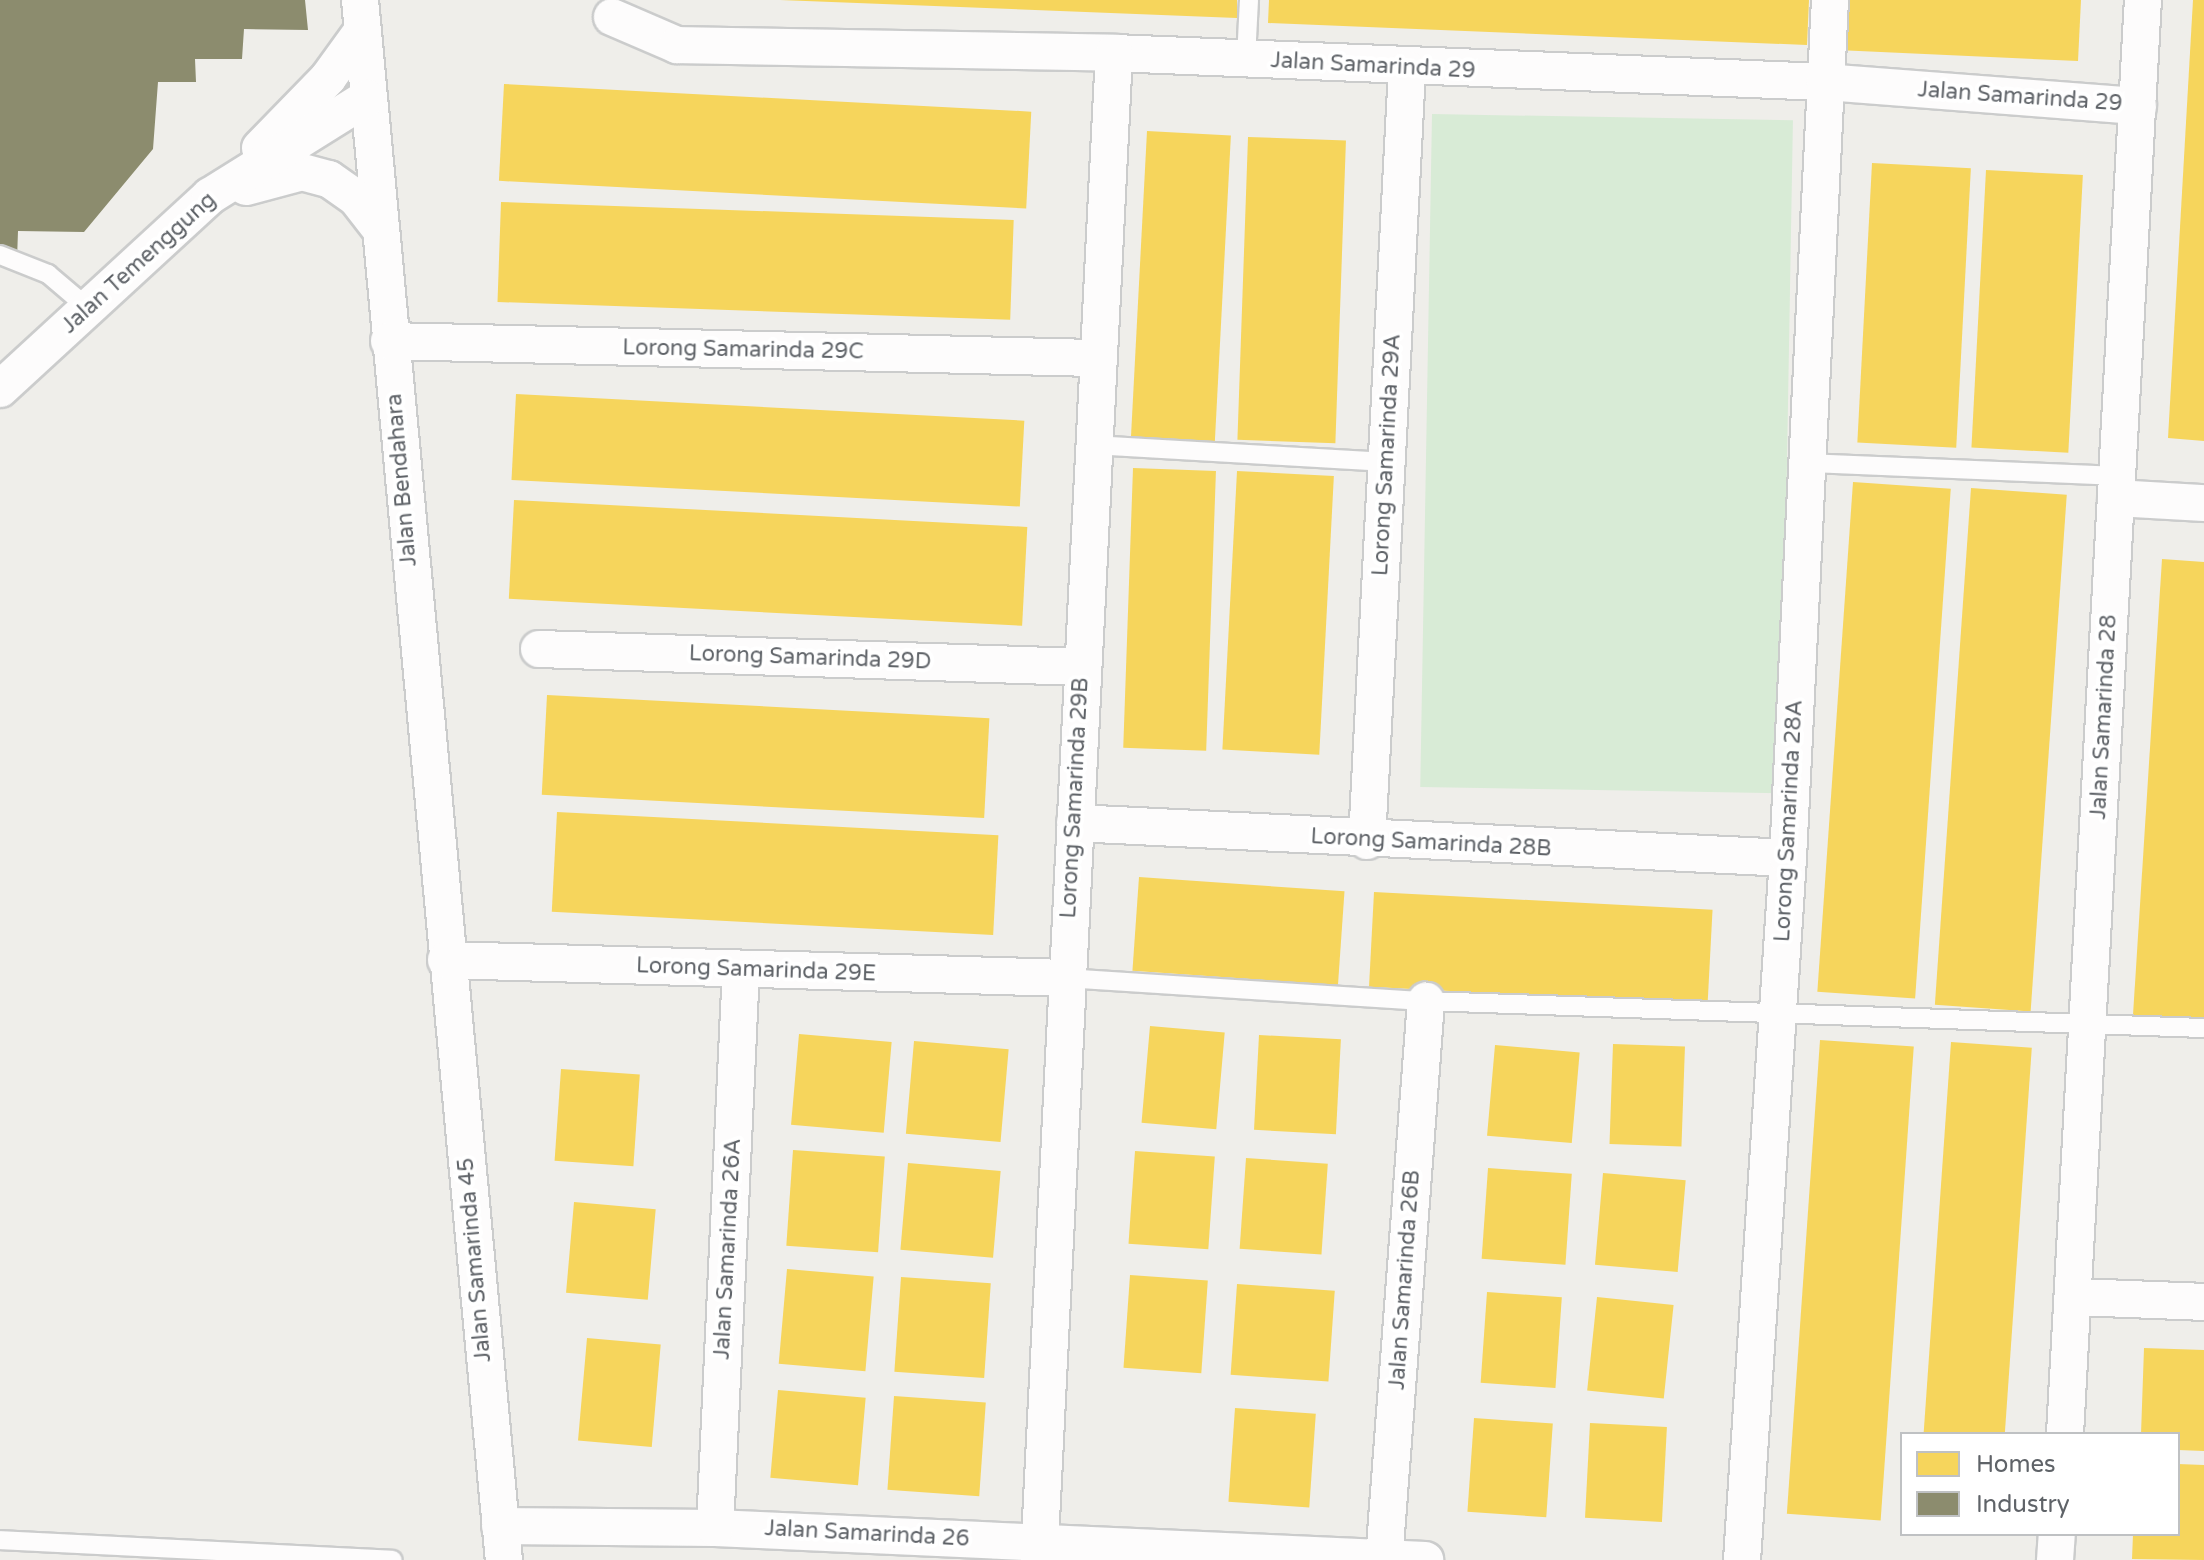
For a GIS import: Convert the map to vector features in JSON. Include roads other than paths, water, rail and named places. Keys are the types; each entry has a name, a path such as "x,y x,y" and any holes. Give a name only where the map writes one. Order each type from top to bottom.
{"street":[{"name":"Lorong Samarinda 28A","path":"1742,1560 1788,858 1830,0"},
{"name":"Jalan Samarinda 28","path":"2065,1432 2076,1297 2143,0"},
{"name":"Jalan Bendahara","path":"361,16 446,960"},
{"path":"210,196 328,78 361,16"},
{"name":"Jalan Samarinda 29","path":"612,17 677,45 1114,53 1407,69 1825,82 2138,106"},
{"name":"Lorong Samarinda 29B","path":"1040,1551 1114,53"},
{"name":"Lorong Samarinda 29A","path":"1367,841 1407,69"},
{"name":"Jalan Temenggung","path":"0,389 210,196 367,98"},
{"path":"210,196 302,172 329,179 356,198 378,226"},
{"name":"Lorong Samarinda 29C","path":"389,341 1097,358"},
{"path":"2117,487 2204,503"},
{"name":"Lorong Samarinda 29D","path":"539,649 1082,667"},
{"name":"Lorong Samarinda 28B","path":"1075,823 1367,841 1788,858"},
{"name":"Lorong Samarinda 29E","path":"446,960 1066,978"},
{"name":"Jalan Samarinda 45","path":"446,960 502,1543"},
{"name":"Jalan Samarinda 26A","path":"715,1528 741,969"},
{"name":"Jalan Samarinda 26B","path":"1384,1559 1426,1001"},
{"path":"2076,1297 2204,1302"},
{"name":"Jalan Samarinda 26","path":"502,1543 715,1528 1040,1551 1425,1560"},
{"path":"2055,1560 2057,1536"}],"lane":[{"path":"1246,59 1249,0"},
{"path":"0,255 48,274 88,308"},
{"path":"1093,445 1387,462"},
{"path":"1808,463 2117,487"},
{"path":"1066,978 1426,1001 2204,1028"},
{"path":"0,1540 392,1560"}]}
